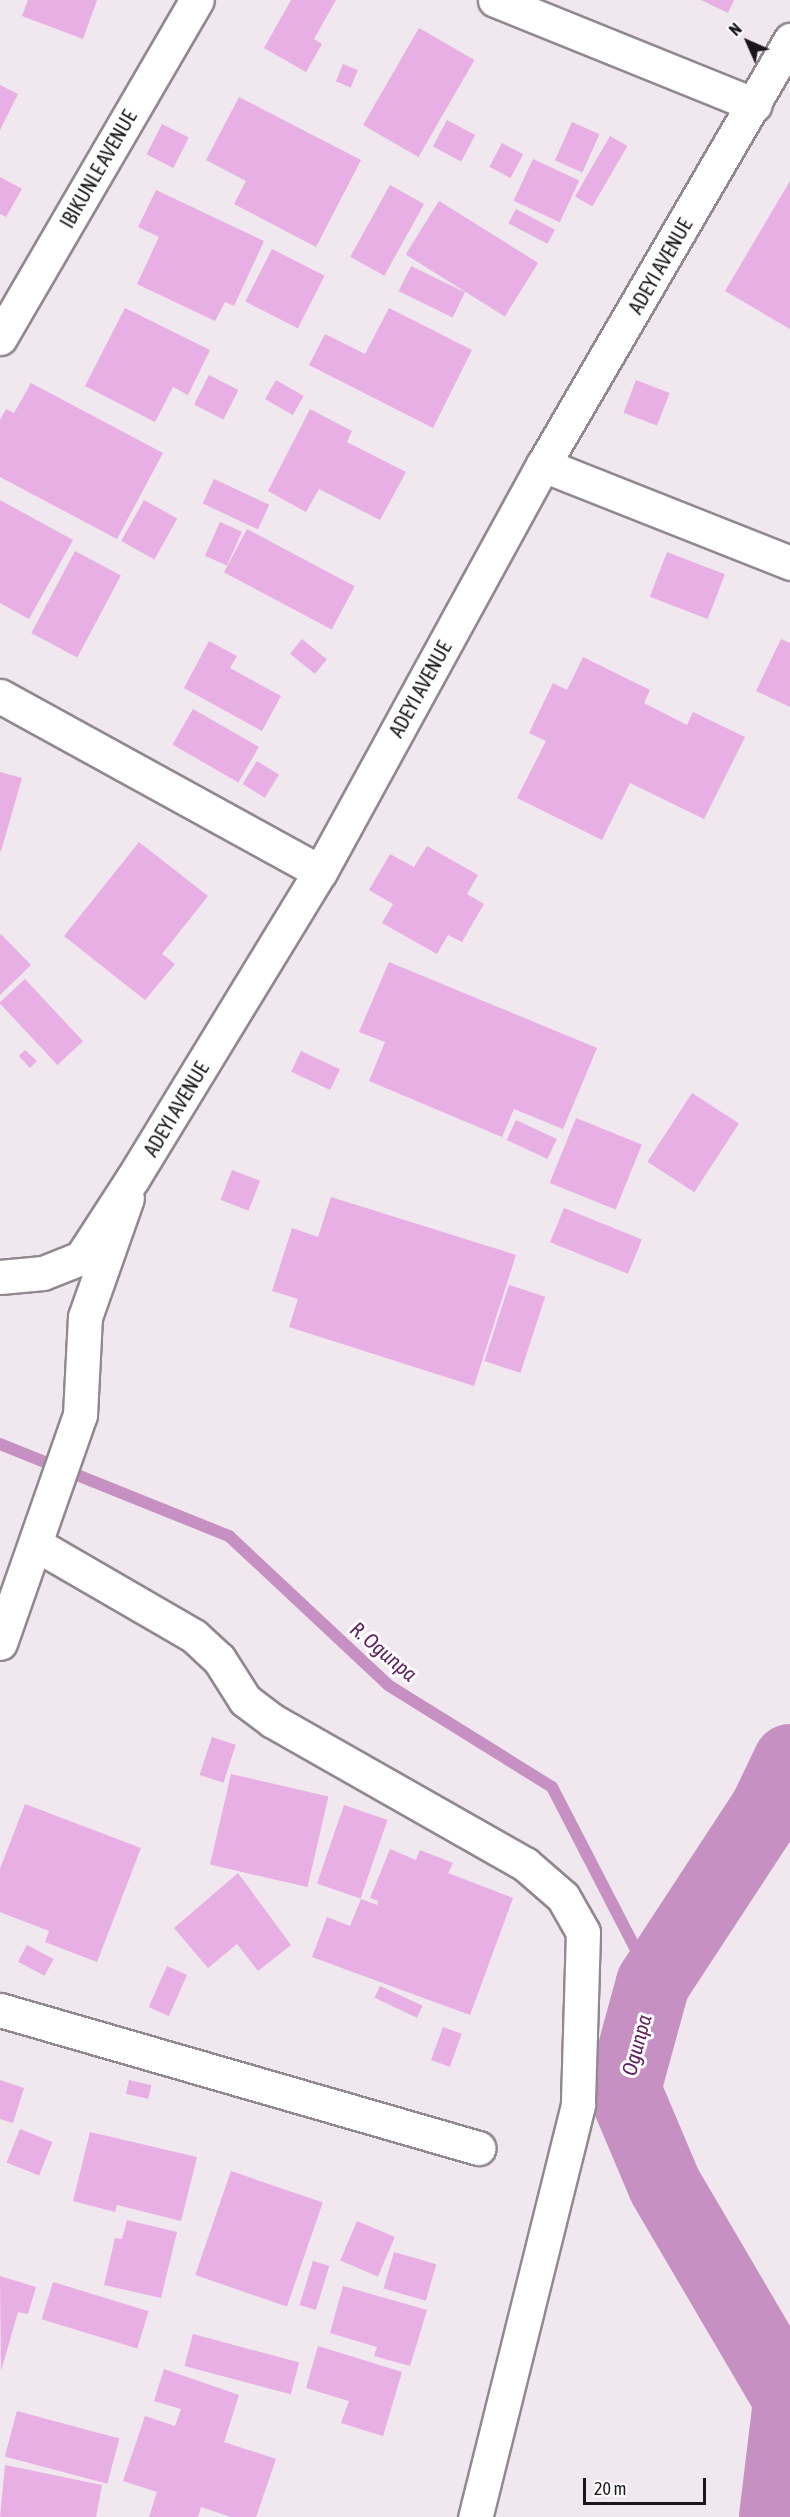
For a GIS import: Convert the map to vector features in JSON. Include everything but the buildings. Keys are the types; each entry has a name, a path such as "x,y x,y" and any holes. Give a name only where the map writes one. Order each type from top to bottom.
{"street":[{"name":"IBIKUNLE AVENUE","path":"0,339 197,0"},
{"path":"495,0 754,105"},
{"name":"ADEYI AVENUE","path":"0,1277 43,1273 81,1258 134,1178 320,872 543,465 790,40"},
{"path":"543,465 790,563"},
{"path":"0,696 320,872"},
{"path":"0,1644 50,1510 80,1415 85,1317 134,1178"},
{"path":"37,1545 194,1636 219,1659 245,1700 273,1721 525,1864 563,1897 582,1932 578,2105 474,2517"},
{"path":"0,2010 479,2148"}],"waterway":[{"name":"R. Ogunpa","path":"0,1444 229,1536 388,1685 552,1787 653,1983"},
{"name":"Ogunpa","path":"790,1761 767,1809 653,1983 624,2089 665,2186 790,2399"},
{"name":"Ogunpa","path":"776,2517 790,2402"}]}
